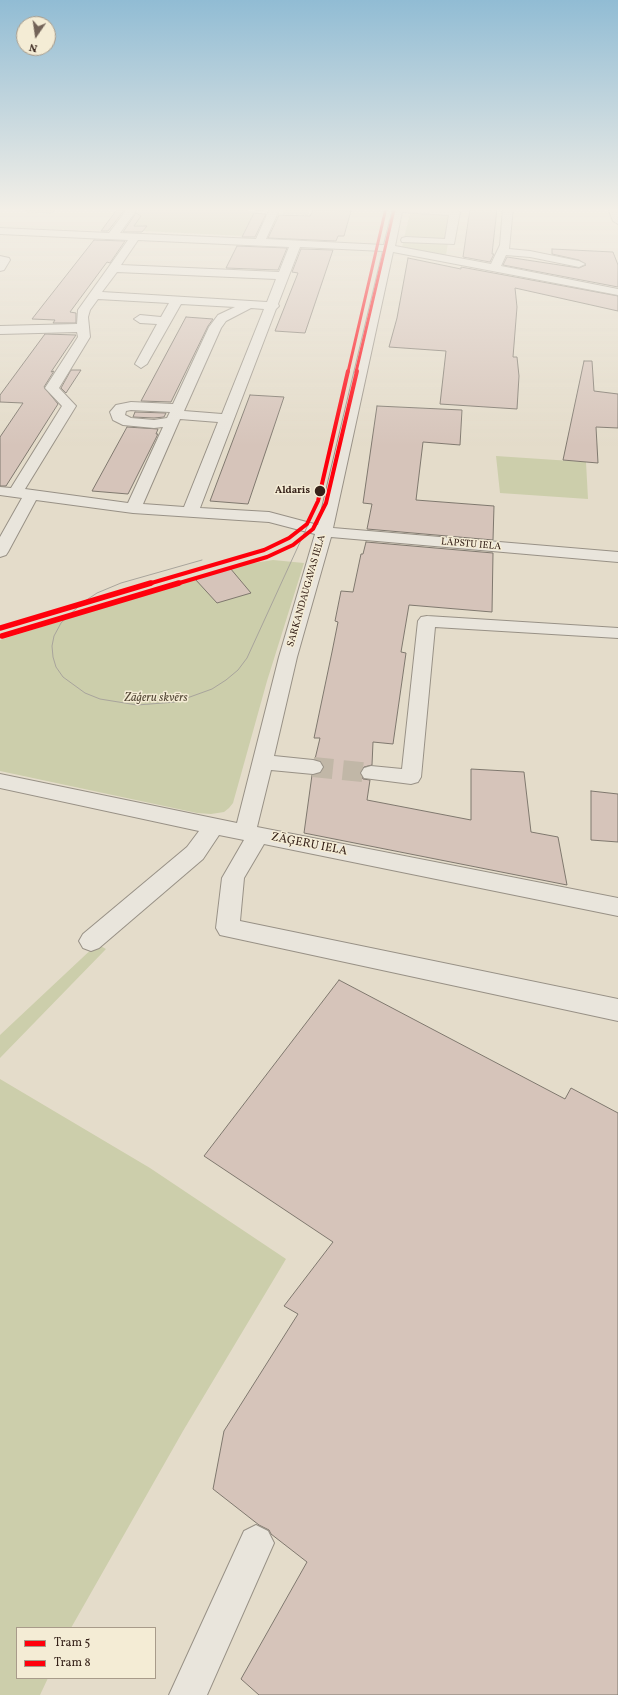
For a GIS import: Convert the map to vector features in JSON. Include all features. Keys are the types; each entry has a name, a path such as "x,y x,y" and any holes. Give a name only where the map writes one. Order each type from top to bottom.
{"street":[{"path":"0,330 84,328 82,317 84,310 100,287"},
{"path":"190,512 280,287"},
{"name":"SARKANDAUGAVAS IELA","path":"380,287 324,532 288,657 262,762 252,834 233,878 228,928 618,1010"},
{"path":"595,287 618,292"},
{"path":"94,295 273,306"},
{"path":"141,364 177,300"},
{"path":"134,508 216,326 222,318 249,304"},
{"path":"140,319 183,314"},
{"name":"LĀPSTU IELA","path":"84,328 84,337 52,388 69,406 9,492 134,508 269,517 289,521 324,532 618,558"},
{"path":"176,415 227,419"},
{"path":"0,552 31,495"},
{"path":"371,773 411,778 427,621 618,633"},
{"path":"262,762 313,767"},
{"name":"ZĀĢERU IELA","path":"0,781 212,826 618,907"},
{"path":"92,941 195,853 206,838 212,826"},
{"path":"188,1695 256,1542"}],"green space":[{"path":"496,456 586,462 588,499 500,493"},
{"name":"Zāģeru skvērs","path":"273,560 304,563 267,681 233,803 224,812 211,814 197,813 0,771 0,640 235,566"},
{"path":"97,944 106,949 0,1058 0,1035"},
{"path":"0,1079 150,1168 286,1259 183,1431 72,1627 16,1627 16,1679 48,1679 40,1695 0,1695"}],"building":[{"path":"57,287 88,287 70,312 76,313 76,323 53,323 55,320 32,319"},
{"path":"292,287 320,287 305,333 275,331"},
{"path":"403,287 570,287 618,296 618,311 515,288 517,307 513,357 517,357 519,376 517,409 440,404 446,351 389,347 397,318"},
{"path":"186,317 213,319 208,326 171,402 141,401"},
{"path":"45,334 76,335 51,372 54,371 44,387 58,404 6,486 0,486 0,437 23,403 0,402 0,395"},
{"path":"584,361 592,361 594,391 618,394 618,428 596,427 598,463 563,460"},
{"path":"71,370 81,370 66,393 61,388"},
{"path":"250,395 284,397 248,504 210,501"},
{"path":"377,406 462,410 460,445 423,442 416,500 494,506 493,540 367,529 372,504 363,503"},
{"path":"135,412 166,413 164,417 133,417"},
{"path":"127,427 158,429 156,434 158,434 128,494 92,491"},
{"path":"366,542 493,553 492,612 409,605 401,652 406,653 393,744 373,742 372,765 364,767 360,772 363,779 370,780 367,800 471,820 471,769 524,772 531,832 558,837 567,885 304,833 312,775 320,773 324,768 321,761 315,759 320,738 314,738 338,622 335,621 341,591 353,592 361,554 363,554"},
{"path":"230,568 251,593 217,603 195,579"},
{"path":"591,791 618,794 618,842 591,840"},
{"path":"339,980 565,1099 571,1088 618,1113 618,1695 259,1695 241,1679 307,1562 271,1534 269,1530 259,1525 213,1489 224,1431 298,1314 284,1306 333,1242 204,1156"}],"tunnel":[{"path":"313,767 371,773"}],"tram line":[{"name":"5","path":"0,628 264,550 289,538 307,524 318,501 368,287"},
{"name":"8","path":"2,636 267,557 293,545 313,529 326,503 376,287"},
{"path":"202,560 121,583 97,593 82,603 61,623 54,636 52,646 53,657 56,667 63,677 85,693 100,699 137,705 176,702 212,689 226,680 238,670 247,658 312,516"}],"place":[{"name":"Aldaris","path":"320,491"}]}
